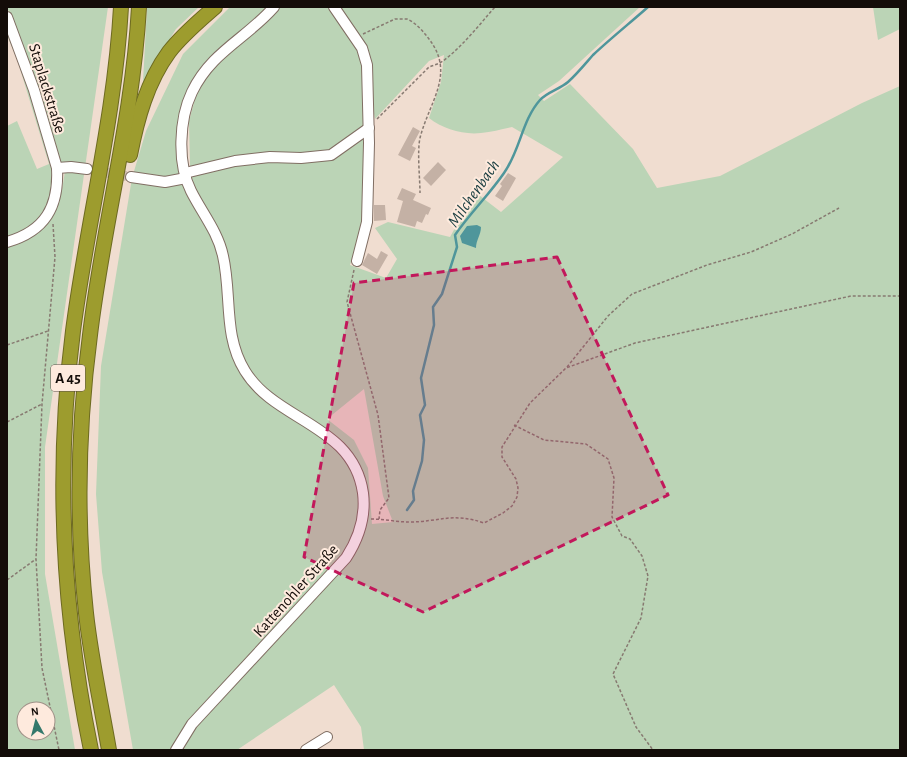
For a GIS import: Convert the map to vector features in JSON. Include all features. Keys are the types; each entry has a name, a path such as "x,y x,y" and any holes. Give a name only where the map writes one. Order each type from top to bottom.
{"highway":[{"name":"A 45","path":"91,750 79,693 68,614 62,507 64,428 73,330 110,111 121,7"},
{"name":"A 45","path":"109,750 86,612 80,525 80,466 83,399 90,332 130,100 139,7"},
{"path":"113,197 124,183 139,117 160,66 170,51 191,28 215,7"}],"street":[{"name":"Kattenohler Straße","path":"176,750 192,724 346,558 357,539 362,524 364,507 362,489 358,473 344,451 326,434 280,406 263,393 250,380 239,362 232,339 226,272 220,244 190,190 186,176 182,146 183,121 187,105 197,81 222,51 254,26 274,7"},
{"path":"334,7 362,48 367,66 370,128 367,222 357,261"},
{"name":"Staplackstraße","path":"7,17 34,90 57,168 55,197 47,215 34,230 7,242"},
{"path":"131,177 165,182 236,161 270,156 301,158 332,155 370,128"},
{"path":"57,168 71,167 87,169"},
{"path":"306,750 327,737"}],"path":[{"path":"370,128 429,67 442,63 461,45 495,7"},
{"path":"354,36 367,33 395,19 407,19 425,32 437,50 442,63 440,82 420,140 420,193"},
{"path":"357,261 350,282 347,302 378,415 388,498 380,510 379,519 410,522 449,517 471,519 484,523 503,514 512,506 517,497 518,488 516,479 502,457 502,447 514,425 530,403 566,368 608,316 632,294 707,266 751,252 792,234 839,208"},
{"path":"47,215 52,224 55,257 42,404 36,559 42,668 59,750"},
{"path":"566,368 635,343 851,296 900,296"},
{"path":"7,345 48,331"},
{"path":"7,422 42,404"},
{"path":"514,425 544,440 586,444 608,459 614,478 612,517 622,536 630,539 642,556 648,576 641,618 613,674 636,727 653,750"},
{"path":"7,580 36,559"}],"highlighted area":[{"path":"557,257 668,495 423,612 304,557 354,283"}],"green space":[{"path":"7,7 108,7 45,447 45,574 75,750 7,750 7,245 43,229 62,190 66,165 59,163 20,39"},
{"path":"147,7 199,7 176,29 143,82"},
{"path":"230,7 274,7 211,63 201,75 193,89 184,119 182,135 184,167 190,166 189,121 199,84 220,61 277,7 332,7 355,40 363,57 370,127 356,133 331,153 270,155 232,159 236,162 270,158 332,156 358,136 364,135 368,141 363,223 350,265 386,278 397,259 375,228 388,222 450,237 475,192 501,212 563,157 512,127 485,133 467,133 447,128 429,118 441,82 444,55 429,61 375,119 367,54 357,36 337,7 640,7 559,81 538,95 544,101 570,84 633,149 657,188 720,176 862,103 900,86 900,750 364,750 361,727 334,685 237,750 133,750 102,572 96,494 101,366 132,178 146,131 183,54","holes":["364,389 383,496 393,522 372,524 368,468 354,440 327,419"]},
{"path":"873,7 900,7 900,29 878,40"},
{"path":"7,17 57,168 47,215 7,242 7,126 17,121 37,169 49,164 18,62 7,35"}],"water":[{"path":"477,225 481,227 476,248 462,243 460,236 467,226"}],"building":[{"path":"413,127 420,131 412,146 416,148 410,161 398,155"},
{"path":"438,162 446,170 431,186 423,178"},
{"path":"508,173 516,178 503,201 495,196 502,186 500,184"},
{"path":"402,188 416,194 413,200 431,208 428,215 426,214 422,223 417,221 415,227 397,222 403,201 397,199"},
{"path":"374,205 385,205 386,220 374,221"},
{"path":"381,251 388,255 377,274 362,265 368,253 377,259"}],"waterway":[{"name":"Milchenbach","path":"407,510 414,500 413,491 422,461 424,440 420,415 425,405 421,378 434,325 433,307 442,294 457,247 455,235 504,173 514,155 529,117 540,100 568,82 593,55 648,7"}],"tunnel":[{"path":"87,169 131,177"}]}
